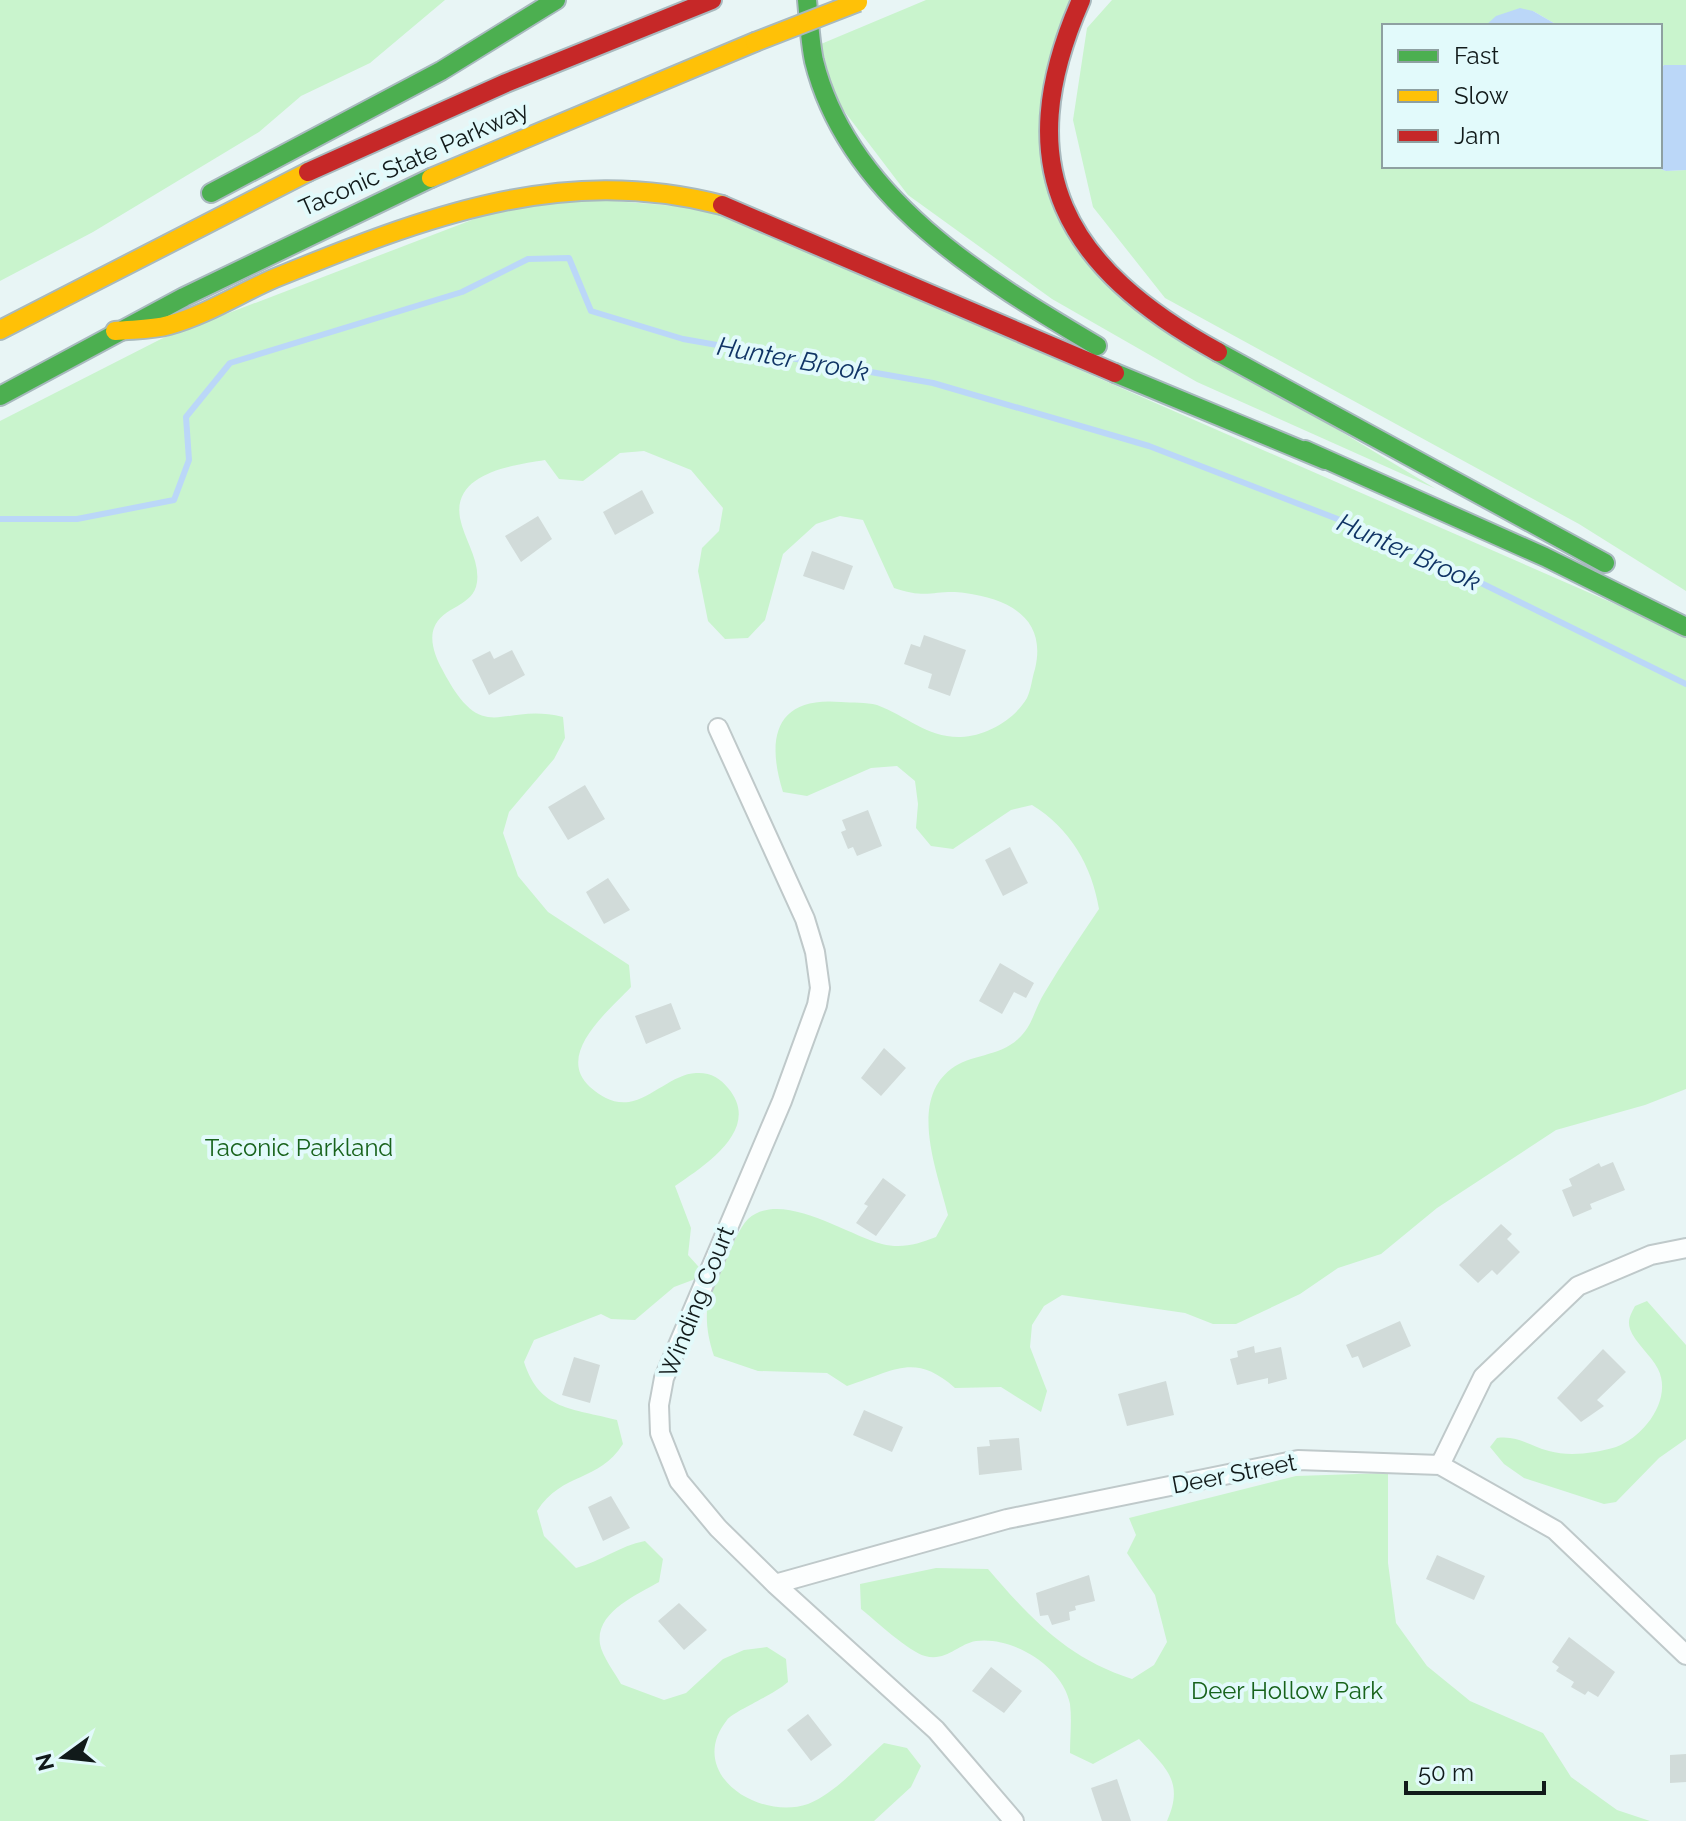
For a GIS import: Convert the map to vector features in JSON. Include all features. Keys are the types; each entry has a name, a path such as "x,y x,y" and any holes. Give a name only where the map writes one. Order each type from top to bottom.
{"highway":[{"path":"195,201 441,71 556,0"},
{"name":"Taconic State Parkway","path":"0,330 177,235 349,152 522,76 712,0"},
{"path":"807,0 813,60 830,112 860,161 901,208 993,279 1076,333 1156,378 1325,460 1545,557 1686,627"},
{"path":"1081,0 1052,73 1047,101 1048,139 1066,210 1085,245 1110,277 1143,306 1189,336 1628,576 1686,611"},
{"name":"Taconic State Parkway","path":"0,396 115,331 281,245 451,166 861,1"},
{"path":"115,331 169,325 311,265 490,204 577,187 644,187 701,197 750,214 1218,419 1325,460"}],"street":[{"name":"Winding Court","path":"718,728 805,919 820,988 782,1101 664,1378 659,1405 660,1433 679,1481 718,1528 936,1730 1014,1821"},
{"path":"1440,1465 1483,1377 1578,1286 1651,1255 1686,1248"},
{"name":"Deer Street","path":"775,1584 1007,1519 1298,1460 1440,1465 1555,1530 1686,1655"}],"green space":[{"path":"0,0 445,0 370,63 301,96 259,132 93,232 0,281"},
{"path":"926,0 1070,0 1041,160 1120,298 1436,489 1197,382 1052,299 908,195 835,99 821,44"},
{"path":"1112,0 1686,0 1686,65 1662,68 1662,24 1556,24 1533,11 1491,24 1382,24 1382,168 1686,170 1686,591 1579,524 1165,298 1093,207 1073,120 1087,28"},
{"name":"Taconic Parkland","path":"565,197 712,209 1686,635 1686,1089 1645,1105 1556,1130 1437,1208 1381,1254 1338,1268 1300,1294 1236,1324 1213,1324 1185,1313 1062,1295 1044,1306 1032,1325 1030,1347 1047,1391 1041,1412 1001,1387 955,1388 928,1370 904,1368 847,1386 827,1373 758,1371 714,1356 707,1317 710,1293 719,1268 745,1223 762,1211 796,1211 882,1244 910,1245 936,1237 948,1215 930,1139 931,1100 938,1083 959,1064 1002,1049 1023,1034 1051,981 1099,909 1091,878 1077,850 1058,825 1032,805 1011,810 953,849 931,846 916,828 918,804 915,781 897,766 871,768 807,796 783,792 776,754 776,738 781,724 802,706 819,702 859,703 877,705 938,734 961,737 980,734 1007,720 1027,698 1035,669 1035,637 1021,614 997,600 965,593 924,594 894,588 863,520 840,516 816,524 783,554 765,620 748,638 725,639 708,621 698,571 702,548 719,531 723,508 691,470 644,451 620,453 583,481 559,479 545,460 488,474 466,490 460,503 462,526 476,566 475,590 438,621 434,628 433,644 440,665 457,694 482,716 541,714 563,717 565,738 554,759 509,812 503,833 518,876 548,912 629,965 631,987 589,1033 578,1061 581,1074 599,1094 623,1102 638,1100 687,1074 710,1075 728,1088 737,1103 739,1118 726,1145 675,1186 691,1228 688,1255 706,1275 674,1287 635,1320 611,1319 601,1314 534,1340 524,1362 539,1390 560,1405 617,1420 623,1444 603,1465 547,1498 537,1511 544,1536 576,1568 645,1541 663,1559 659,1582 619,1606 604,1623 600,1633 601,1649 621,1684 664,1700 686,1693 723,1659 744,1650 767,1647 786,1659 788,1682 731,1716 716,1740 715,1758 721,1774 733,1788 749,1799 768,1806 808,1804 838,1785 884,1743 907,1748 921,1766 911,1787 874,1821 0,1821 0,421 161,339 490,213"},
{"path":"1647,1301 1686,1345 1686,1439 1659,1458 1616,1502 1604,1504 1524,1478 1504,1464 1490,1447 1497,1438 1517,1439 1557,1453 1582,1454 1616,1447 1646,1426 1659,1404 1662,1381 1655,1364 1632,1334 1629,1323 1635,1306"},
{"name":"Deer Hollow Park","path":"1388,1473 1388,1563 1396,1623 1427,1666 1470,1701 1543,1733 1571,1777 1617,1810 1650,1821 1167,1821 1174,1795 1170,1776 1139,1739 1093,1764 1070,1753 1071,1710 1065,1690 1047,1666 1034,1656 1005,1643 976,1641 946,1655 925,1656 901,1642 861,1609 860,1584 936,1568 988,1569 1035,1620 1069,1648 1109,1671 1132,1679 1154,1665 1167,1642 1155,1595 1127,1553 1136,1535 1129,1518 1296,1476"}],"water":[{"path":"1520,8 1533,11 1556,24 1487,24 1496,16"},
{"path":"1686,65 1686,170 1666,171 1658,168 1662,168 1662,68"}],"building":[{"path":"642,490 654,513 615,535 603,512"},
{"path":"538,516 552,539 521,562 505,536"},
{"path":"812,551 853,566 844,590 803,576"},
{"path":"924,635 966,650 950,696 928,688 932,674 904,664 911,644 920,647"},
{"path":"512,650 525,675 489,695 472,660 490,651 494,659"},
{"path":"585,785 605,819 568,840 548,807"},
{"path":"868,810 882,846 857,856 853,847 848,849 841,832 846,830 842,820"},
{"path":"1010,847 1028,883 1003,896 985,860"},
{"path":"608,878 630,910 604,924 586,892"},
{"path":"1000,963 1034,983 1026,998 1014,992 1002,1014 979,1001"},
{"path":"671,1003 681,1029 646,1044 635,1016"},
{"path":"884,1048 906,1068 881,1096 861,1078"},
{"path":"1613,1162 1625,1190 1590,1204 1592,1209 1573,1217 1562,1190 1572,1186 1569,1179 1599,1163 1601,1167"},
{"path":"883,1178 906,1195 876,1236 856,1223 868,1206 864,1204"},
{"path":"1501,1224 1512,1234 1507,1239 1520,1252 1497,1275 1492,1270 1478,1283 1459,1265"},
{"path":"1400,1321 1411,1346 1363,1368 1358,1356 1352,1358 1346,1345"},
{"path":"1254,1346 1255,1353 1281,1347 1287,1379 1268,1384 1268,1378 1237,1385 1230,1359 1238,1357 1237,1351"},
{"path":"1603,1349 1626,1372 1597,1400 1604,1406 1581,1422 1557,1398"},
{"path":"574,1357 600,1365 590,1403 562,1395"},
{"path":"1166,1381 1174,1415 1127,1426 1118,1394"},
{"path":"864,1410 903,1427 892,1452 853,1435"},
{"path":"1019,1438 1022,1470 979,1475 977,1447 990,1446 989,1440"},
{"path":"611,1496 630,1528 603,1541 588,1507"},
{"path":"1437,1555 1485,1576 1474,1600 1426,1579"},
{"path":"1089,1575 1095,1601 1075,1606 1076,1610 1069,1612 1070,1620 1052,1625 1048,1615 1040,1616 1036,1593"},
{"path":"679,1603 707,1630 684,1650 658,1621"},
{"path":"1569,1637 1615,1672 1598,1697 1588,1691 1585,1695 1571,1687 1574,1682 1556,1671 1559,1667 1552,1662"},
{"path":"991,1667 1022,1691 1004,1713 972,1691"},
{"path":"808,1714 832,1745 811,1761 787,1730"},
{"path":"1686,1754 1686,1782 1670,1783 1670,1755"},
{"path":"1117,1779 1131,1821 1102,1821 1091,1788"}],"waterway":[{"name":"Hunter Brook","path":"0,519 77,519 174,500 189,460 186,417 230,363 462,292 528,259 569,258 591,311 683,339 933,383 1149,446 1402,544 1686,684"}],"traffic: fast":[{"path":"211,193 441,71 556,0"},
{"path":"807,0 814,61 831,110 857,154 889,194 926,230 967,263 1097,346"},
{"path":"0,396 184,297 431,178"},
{"path":"1218,352 1605,563"},
{"path":"1115,373 1325,460"},
{"path":"1305,450 1545,557 1686,627"}],"traffic: slow":[{"path":"755,42 858,2"},
{"path":"431,178 755,42"},
{"path":"0,330 308,172"},
{"path":"115,331 156,328 183,321 275,278 385,235 494,203 549,194 605,190 663,194 722,205"}],"traffic: jam":[{"path":"308,172 506,83 712,0"},
{"path":"1081,0 1059,60 1050,114 1051,163 1064,208 1088,248 1122,285 1165,320 1218,352"},
{"path":"722,205 1115,373"}]}
